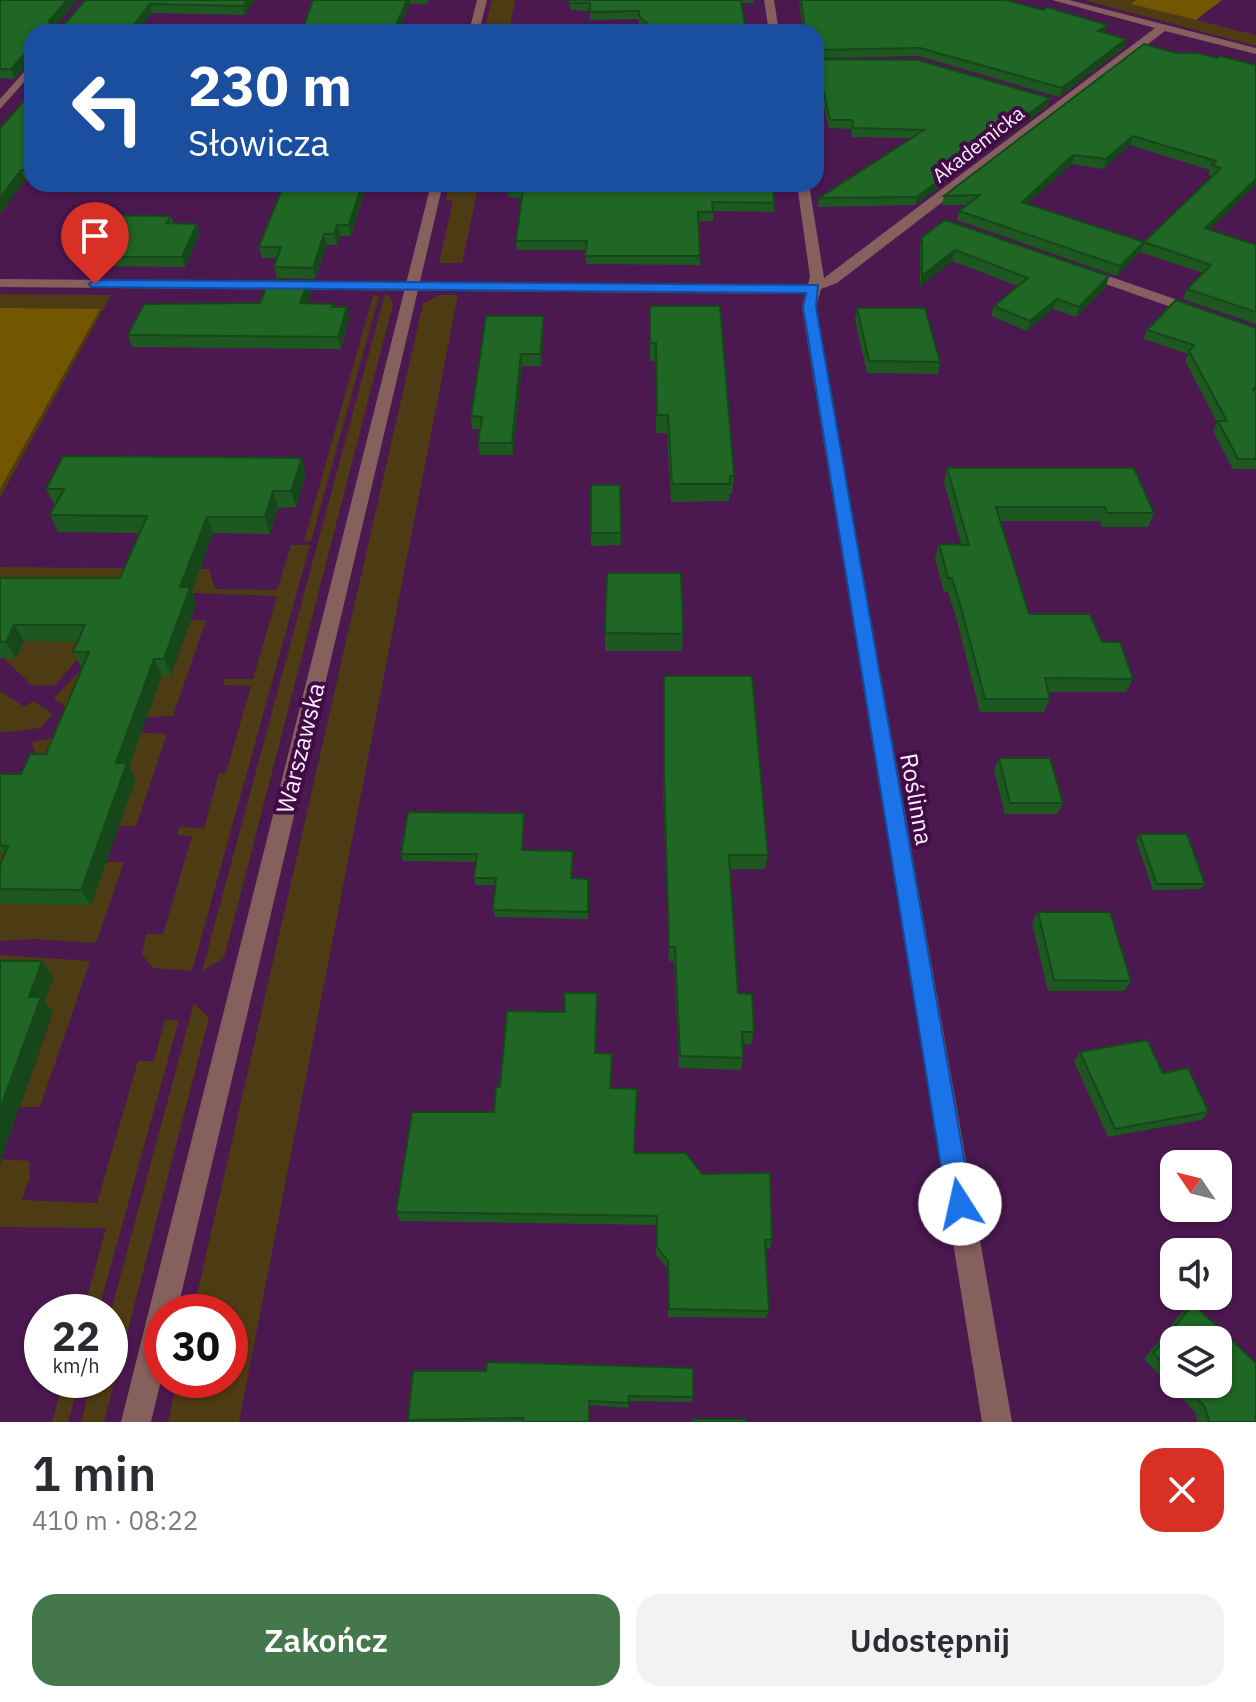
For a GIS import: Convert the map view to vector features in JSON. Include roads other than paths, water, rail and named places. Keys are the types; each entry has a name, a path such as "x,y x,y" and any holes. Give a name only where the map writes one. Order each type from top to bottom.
{"street":[{"path":"476,24 482,0"},
{"path":"769,0 773,24"},
{"path":"1057,0 1256,51"},
{"name":"Akademicka","path":"814,288 832,280 920,215 1057,102 1163,27"},
{"path":"0,106 24,76"},
{"name":"Warszawska","path":"167,1294 435,192"},
{"name":"Roślinna","path":"804,192 817,277 809,307 997,1422"},
{"path":"920,215 938,221"},
{"path":"1068,266 1213,317"},
{"path":"0,283 793,291 814,288"},
{"name":"Warszawska","path":"136,1422 144,1389"}]}
